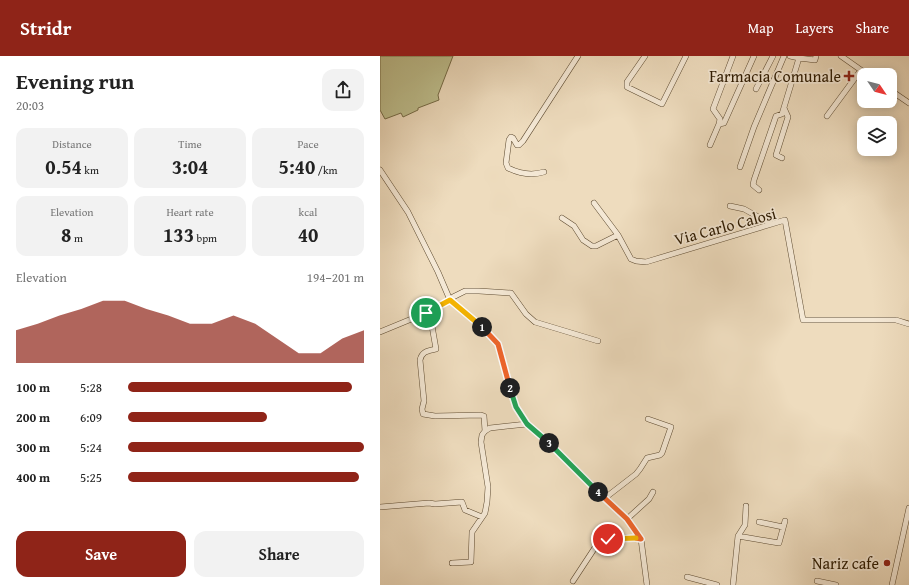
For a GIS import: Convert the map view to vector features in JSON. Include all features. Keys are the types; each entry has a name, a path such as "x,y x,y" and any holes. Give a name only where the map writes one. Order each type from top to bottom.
{"street":[{"path":"544,172 538,174 524,174 508,168 506,163 509,140 511,137 513,138 517,145 523,141 578,56"},
{"path":"645,56 627,82 627,87 662,104 686,56"},
{"path":"710,145 720,119 713,109 733,56"},
{"path":"719,124 724,123 754,56"},
{"path":"756,89 773,56"},
{"path":"740,167 754,127 784,56"},
{"path":"790,56 815,60 816,56"},
{"path":"841,56 858,68"},
{"path":"759,190 753,185 754,180 776,116 782,114 799,58"},
{"path":"827,116 857,75"},
{"path":"897,95 909,103"},
{"path":"782,158 776,155 788,117 784,108"},
{"path":"380,170 408,212 438,272 450,300 486,330 498,344 516,407 527,424 551,445 627,519 641,539 647,585"},
{"name":"Via Carlo Calosi","path":"594,203 618,235 631,259 646,262 785,220 803,320 896,320 909,324"},
{"path":"730,206 744,209 771,224"},
{"path":"562,218 574,226 583,240 592,246 596,246 618,235"},
{"path":"380,332 426,313 465,291 479,291 511,294 526,314 535,322 598,341"},
{"path":"426,313 432,326 436,349 424,352 421,355 420,360 424,401 422,409 423,414 435,416 484,416 485,431"},
{"path":"605,498 636,474 647,458 660,455 662,453 672,428 648,419"},
{"path":"452,563 471,562 472,532 485,513 488,487 481,442 482,435 490,428 527,424"},
{"path":"627,519 649,499 653,492"},
{"path":"380,507 462,502 465,510 482,517"},
{"path":"733,585 738,536 744,525 746,506"},
{"path":"892,585 909,508"},
{"path":"738,536 780,543 785,521"},
{"path":"759,522 783,528"},
{"path":"572,582 598,543 614,537 641,539"},
{"path":"687,577 717,585"},
{"path":"817,581 836,585"}],"green space":[{"path":"380,56 453,56 438,95 439,100 418,108 418,110 403,117 401,113 385,119 380,110"}],"place":[{"name":"Farmacia Comunale","path":"849,76"},
{"name":"Nariz cafe","path":"887,563"}],"route":[{"path":"426,313 450,300 486,330 498,344 516,407 527,424 551,445 627,519 641,539 614,537 608,539"}]}
